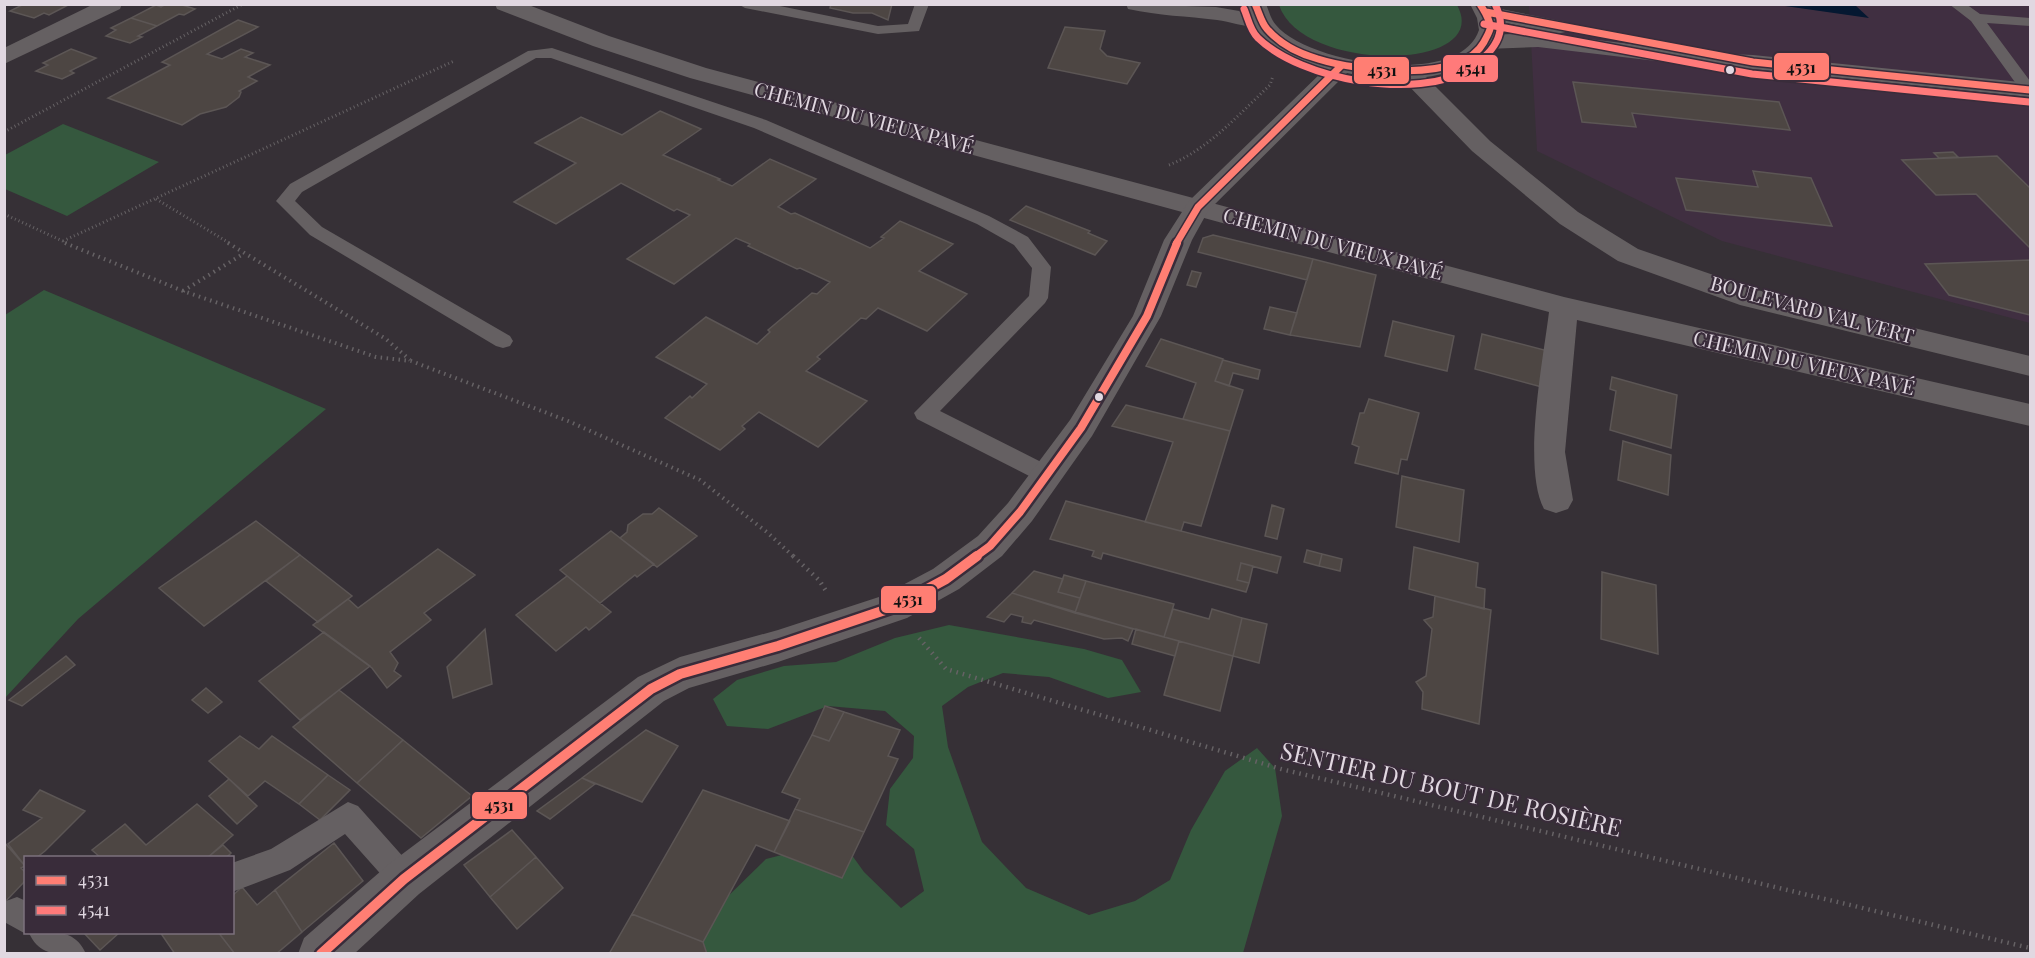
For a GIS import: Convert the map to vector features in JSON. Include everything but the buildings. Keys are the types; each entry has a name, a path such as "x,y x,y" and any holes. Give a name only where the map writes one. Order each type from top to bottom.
{"street":[{"path":"4,57 112,4"},
{"name":"CHEMIN DU VIEUX PAVÉ","path":"505,4 601,41 698,73 1564,307 2031,415"},
{"path":"1136,4 1164,10 1257,13 1279,41 1306,56 1340,67 1374,72 1409,73 1443,68 1470,57 1486,42 1490,27 1483,8"},
{"path":"1483,8 1595,34 1707,51 1753,62"},
{"path":"1486,42 1538,40 1707,60 1753,62 2029,90"},
{"path":"320,954 404,879 651,689 680,674 894,607 946,579 990,546 1020,512 1081,428 1147,316 1178,240 1198,207 1340,67"},
{"name":"BOULEVARD VAL VERT","path":"1409,73 1489,153 1569,218 1628,255 1750,298 2031,366"},
{"path":"1556,500 1548,452 1564,307"}],"lane":[{"path":"745,4 878,30 914,28 922,4"},
{"path":"1956,4 1976,18 2029,90"},
{"path":"1976,18 2031,22"},
{"path":"503,342 316,231 285,201 296,188 490,77 533,54 552,53 760,124 983,220 1021,241 1042,267 1038,298 925,413 1047,475"},
{"path":"234,877 280,860 348,816 404,879"},
{"path":"45,934 71,954"}],"path":[{"path":"4,132 243,4"},
{"path":"63,242 464,57"},
{"path":"1160,166 1180,162 1224,128 1270,85 1274,72"},
{"path":"155,199 386,339 411,361"},
{"path":"4,214 63,242 183,291 376,357 411,361 568,421 700,480 768,533 819,580 846,623"},
{"path":"183,291 243,254"},
{"name":"SENTIER DU BOUT DE ROSIÈRE","path":"894,607 946,669 1281,769 2031,948"}],"shaded area":[{"path":"1529,5 2030,5 2030,323 1722,241 1537,151"}],"green space":[{"path":"1279,5 1457,5 1461,27 1448,43 1423,53 1391,56 1355,53 1322,44 1295,28"},
{"path":"63,124 159,162 67,216 5,189 5,155"},
{"path":"44,290 326,409 78,619 5,698 5,315"},
{"path":"949,625 1084,649 1122,660 1141,692 1108,698 1049,677 1003,673 968,687 942,706 948,747 982,842 1026,888 1089,915 1135,901 1170,880 1191,830 1225,771 1257,748 1275,768 1282,816 1243,953 693,954 718,906 766,859 841,840 864,872 901,908 924,891 914,849 886,825 890,789 913,758 914,736 885,711 828,706 768,729 727,726 713,699 737,680 784,666 836,662 895,638"}],"water":[{"path":"1778,5 1855,5 1869,18"}],"transit line":[{"name":"4531","path":"1255,4 1267,29 1303,54 1345,66 1393,71 1443,67 1465,59 1481,47 1490,30 1488,18 1480,4"},
{"name":"4541","path":"1244,9 1258,38 1280,54 1308,67 1341,77 1376,83 1410,84 1443,80 1470,69 1491,51 1501,28 1495,4"},
{"name":"4531","path":"1486,12 1753,62 2030,90"},
{"name":"4541","path":"1484,24 1752,74 2029,102"},
{"name":"4531","path":"321,954 404,879 651,689 680,674 778,646 894,607 946,579 990,546 1020,512 1081,428 1147,316 1178,240 1198,207 1340,67"}]}
